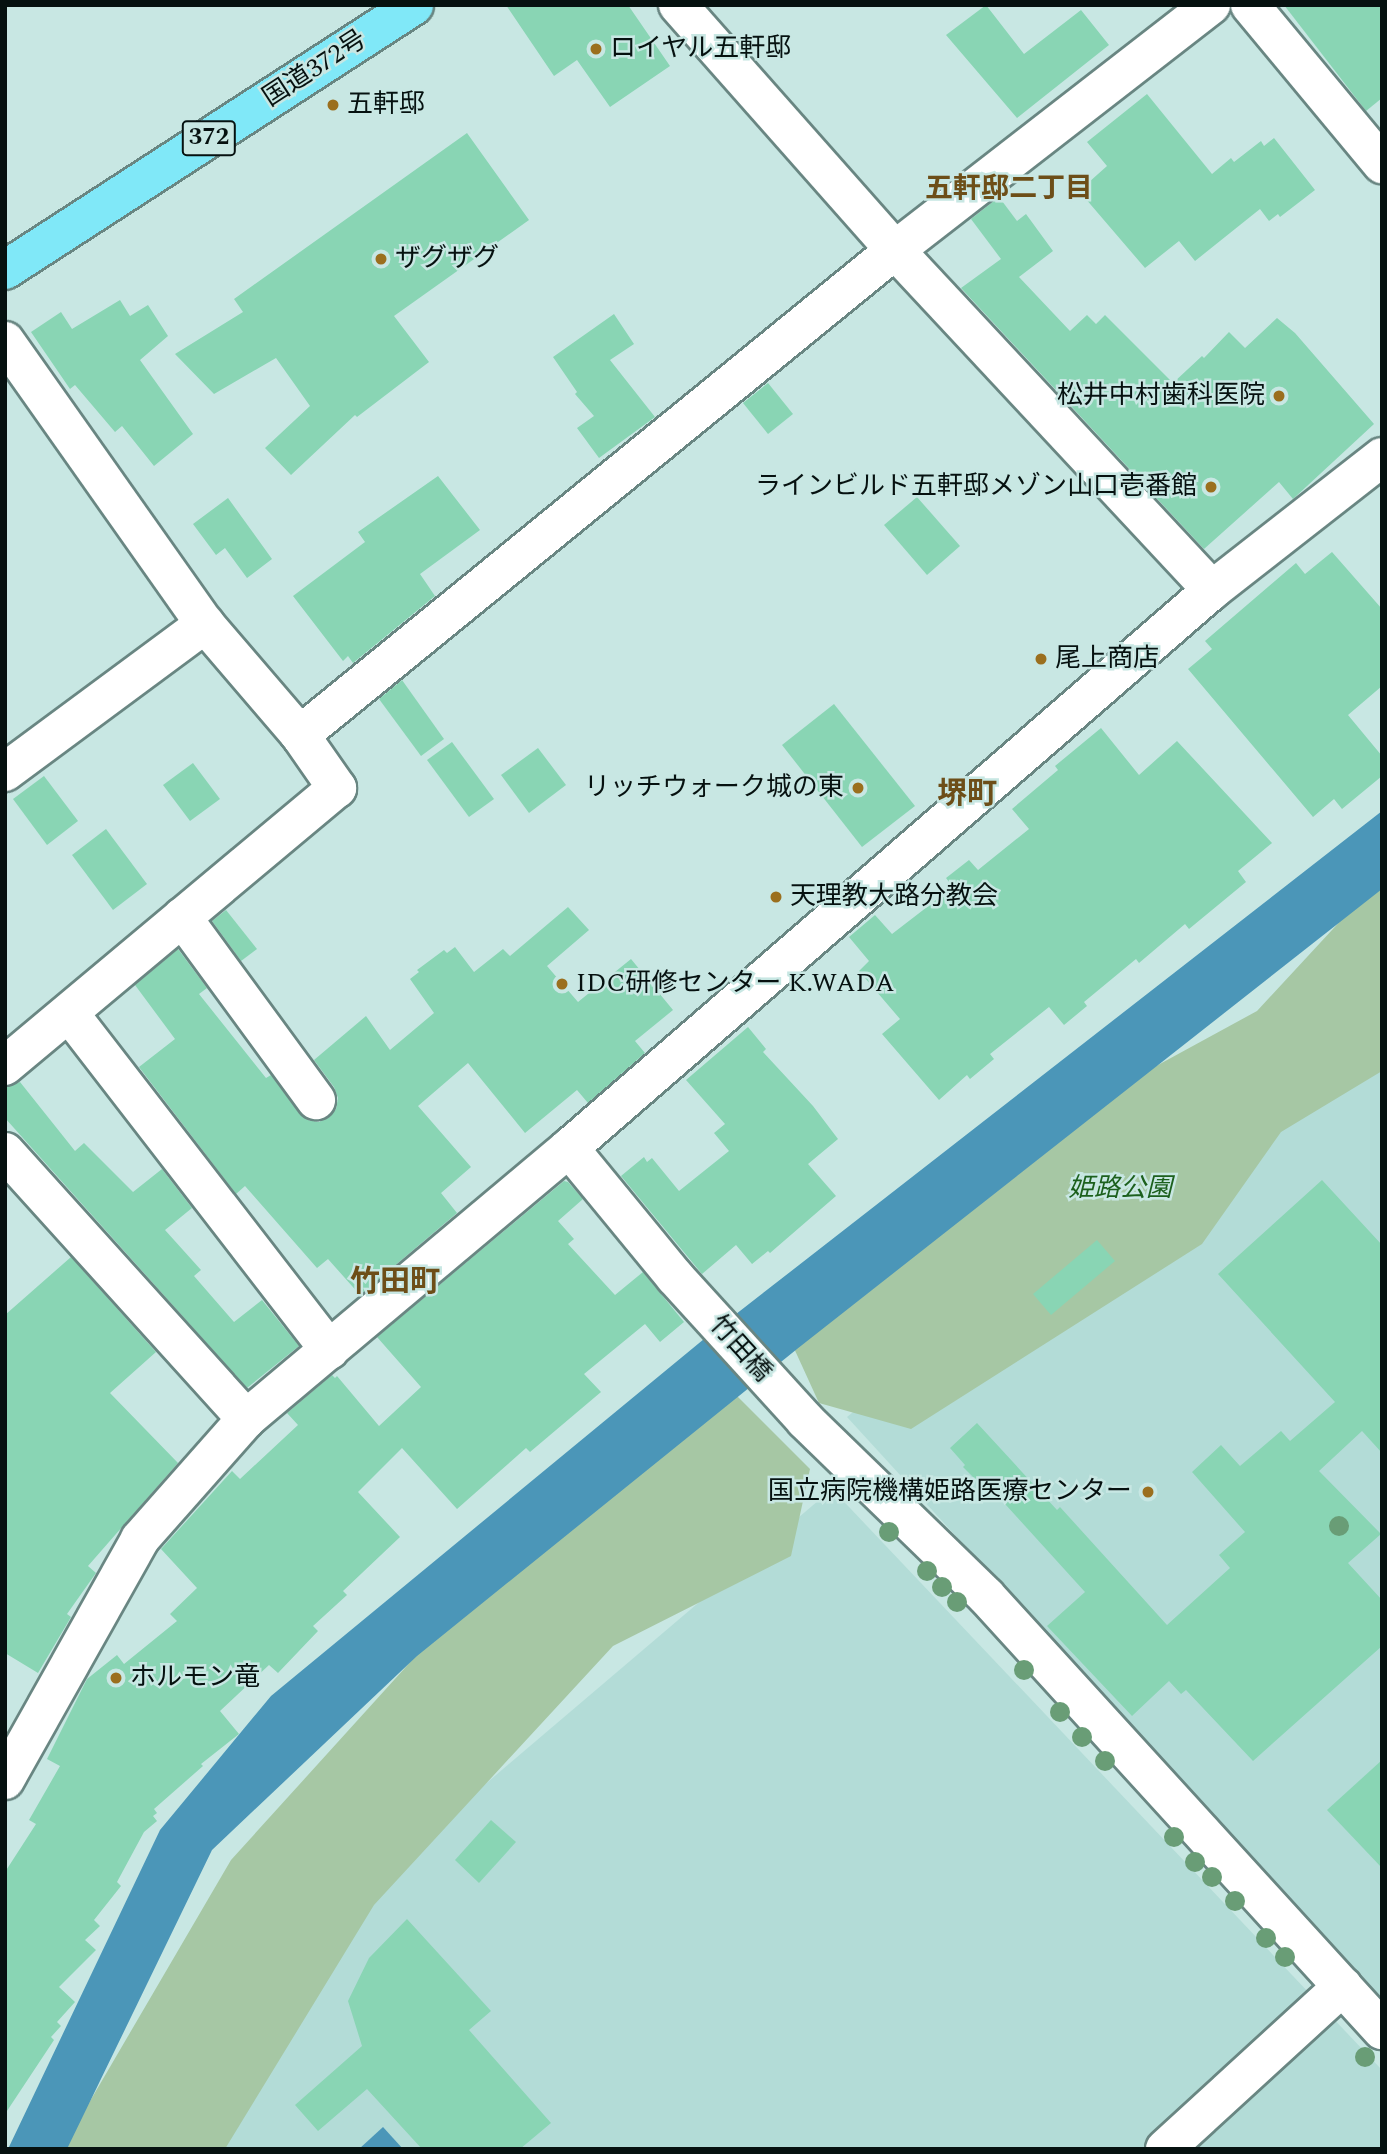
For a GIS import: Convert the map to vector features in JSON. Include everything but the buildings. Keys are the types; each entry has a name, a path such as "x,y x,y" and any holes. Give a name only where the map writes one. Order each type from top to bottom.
{"highway":[{"name":"国道372号","path":"5,270 414,5"}],"street":[{"path":"678,5 895,250 1212,590"},
{"path":"300,735 895,250 1210,5"},
{"path":"1250,5 1382,164"},
{"path":"5,341 205,624 300,735 337,788 5,1066"},
{"path":"5,1780 140,1539 246,1419 569,1148 1212,590 1381,458"},
{"path":"5,772 205,624"},
{"path":"182,917 316,1100"},
{"path":"69,1013 328,1350"},
{"name":"竹田橋","path":"569,1148 675,1277 805,1420 986,1596 1382,2030"},
{"path":"5,1152 246,1419"},
{"path":"1165,2149 1343,1986"}],"shaded area":[{"name":"国立病院機構姫路医療センター","path":"1382,980 1382,2002 847,1417"},
{"path":"832,1489 1382,2070 1382,2149 191,2149 368,1884"}],"green space":[{"name":"姫路公園","path":"1382,876 1382,1071 1281,1132 1202,1244 911,1429 819,1403 787,1333 1070,1113 1257,1011"},
{"path":"727,1386 810,1469 791,1556 613,1646 374,1905 225,2149 62,2149 231,1860 519,1542"}],"water":[{"path":"1382,811 1382,889 797,1349 417,1656 212,1850 67,2149 8,2149 160,1830 271,1696 704,1339"},
{"path":"383,2127 403,2149 359,2149"}],"place":[{"name":"ロイヤル五軒邸","path":"596,49"},
{"name":"五軒邸","path":"333,105"},
{"name":"ザグザグ","path":"381,259"},
{"name":"松井中村歯科医院","path":"1279,396"},
{"name":"ラインビルド五軒邸メゾン山口壱番館","path":"1211,487"},
{"name":"尾上商店","path":"1041,659"},
{"name":"リッチウォーク城の東","path":"858,788"},
{"name":"天理教大路分教会","path":"776,897"},
{"name":"IDC研修センター K.WADA","path":"562,984"},
{"name":"国立病院機構姫路医療センター","path":"1148,1492"},
{"name":"ホルモン竜","path":"116,1678"}],"district":[{"name":"五軒邸二丁目","path":"1009,189"},
{"name":"堺町","path":"967,794"},
{"name":"竹田町","path":"395,1282"}]}
